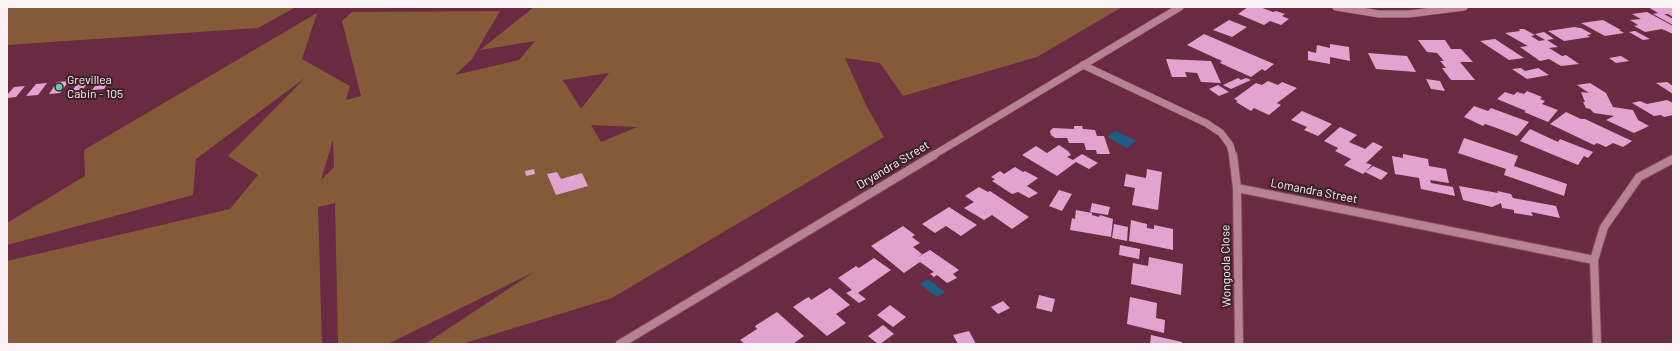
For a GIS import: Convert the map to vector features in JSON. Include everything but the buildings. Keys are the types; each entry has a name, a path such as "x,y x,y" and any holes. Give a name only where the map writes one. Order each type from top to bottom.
{"street":[{"name":"Dryandra Street","path":"620,344 1180,7"},
{"path":"1336,7 1379,14 1409,14 1464,7"},
{"path":"1083,64 1206,123 1221,133 1230,145 1234,160 1237,188"},
{"path":"1597,344 1595,330 1594,260 1604,227 1639,177 1673,158"},
{"name":"Lomandra Street","path":"1237,188 1594,260"},
{"name":"Wongoola Close","path":"1237,188 1239,344"}],"shaded area":[{"path":"7,7 296,7 258,28 7,45"},
{"path":"534,7 1122,7 1037,57 903,96 880,63 845,58 866,105 884,137 612,298 462,344 425,344 534,272 388,344 338,344 335,203 318,207 322,344 7,344 7,261 230,209 258,175 228,156 305,78 196,159 193,195 7,245 7,223 85,176 84,150 317,13 302,59 350,86 346,100 361,96 342,21 352,12 500,11 472,59 455,75 519,60 535,41 480,50","holes":["609,73 581,109 563,80","591,125 637,127 601,142","333,140 334,167 321,180"]}],"water":[{"path":"1116,131 1136,141 1127,148 1107,137"},
{"path":"928,279 945,292 937,297 920,284"}],"place":[{"name":"Grevillea Cabin - 105","path":"59,87"}]}
